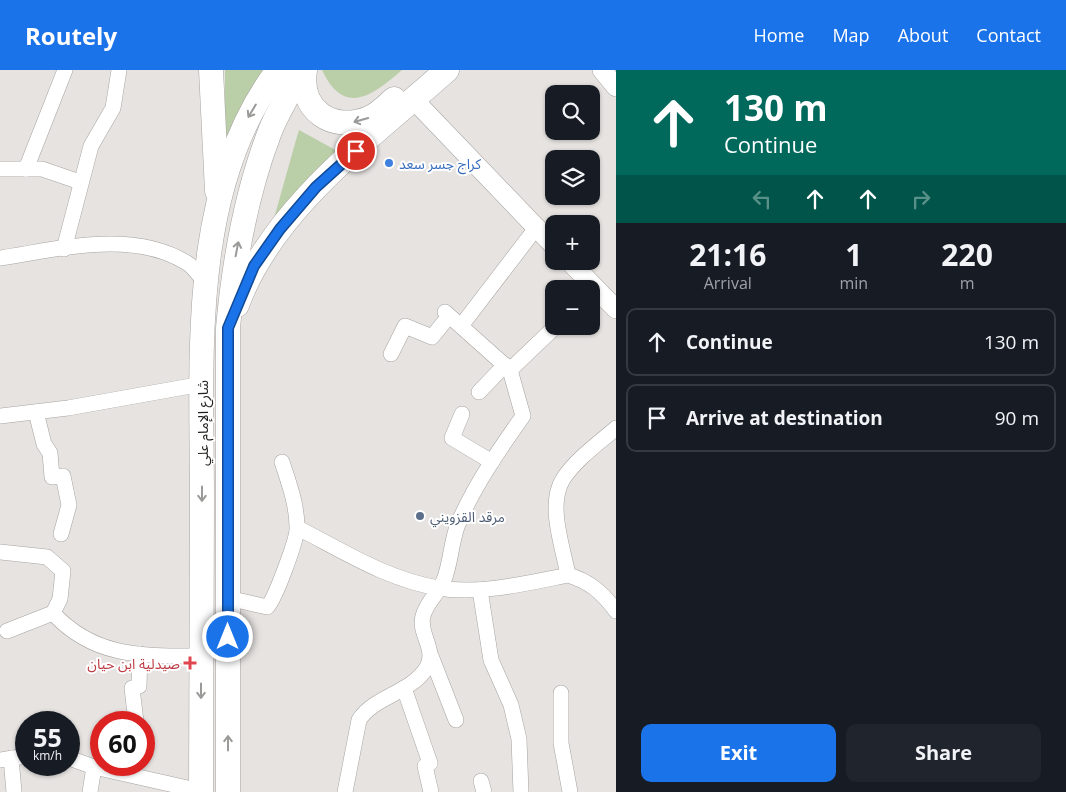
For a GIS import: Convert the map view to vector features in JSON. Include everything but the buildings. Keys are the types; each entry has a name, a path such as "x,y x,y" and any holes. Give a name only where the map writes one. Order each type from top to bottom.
{"main road":[{"path":"211,70 218,211"},
{"name":"شارع الإمام علي","path":"201,791 202,338 205,282 218,211 244,124 278,70"},
{"path":"303,70 304,88 310,104 329,119 344,123 361,120 377,114 427,70"},
{"name":"شارع الإمام علي","path":"228,792 228,333 233,271 253,183 270,133 303,70"},
{"path":"202,338 228,333 254,266 280,229 316,187 447,70"}],"street":[{"path":"26,169 65,70"},
{"path":"64,249 90,146 113,108 119,70"},
{"path":"602,70 616,87"},
{"path":"414,100 545,237"},
{"path":"0,169 42,170 80,182"},
{"path":"461,326 536,228"},
{"path":"0,258 64,249 132,243 156,248 188,263 205,282"},
{"path":"576,270 585,280"},
{"path":"600,296 616,309"},
{"path":"391,354 405,326 432,337 447,314 508,368 523,416 492,462 459,523 452,542 445,579 440,589 427,604 422,619 431,656 456,720"},
{"path":"479,392 546,335"},
{"path":"0,416 36,412 202,384"},
{"path":"36,412 44,444 50,453 52,477 63,476 68,505 61,534"},
{"path":"462,414 452,438 492,462"},
{"path":"568,575 557,519 557,493 563,479 576,464 616,428"},
{"path":"228,598 267,607 272,603 298,528 292,489 282,462"},
{"path":"298,528 368,565 440,589 480,590 568,575 582,579 597,589 616,610"},
{"path":"0,552 47,556 63,571 60,599 53,613 7,631"},
{"path":"480,590 491,660 511,705 519,739 521,792"},
{"path":"53,613 67,629 107,650 140,654 201,656"},
{"path":"135,711 132,688 138,686 140,654"},
{"path":"345,792 358,720 365,710 404,688 426,669 431,656"},
{"path":"404,688 430,762 425,766 431,792"},
{"path":"562,693 561,743 570,792"},
{"path":"6,759 14,792"},
{"path":"90,792 93,776"},
{"path":"150,776 201,791"}],"green space":[{"path":"225,70 267,70 225,151"},
{"path":"322,70 402,70 380,88 369,94 349,98 331,85"},
{"path":"299,130 339,152 271,229 296,140"}],"place":[{"name":"كراج جسر سعد","path":"389,163"},
{"name":"مرقد القزويني","path":"420,516"},
{"name":"صيدلية ابن حيان","path":"190,663"}],"route":[{"path":"228,637 228,328 243,287 254,266 280,229 316,187 356,151"}]}
